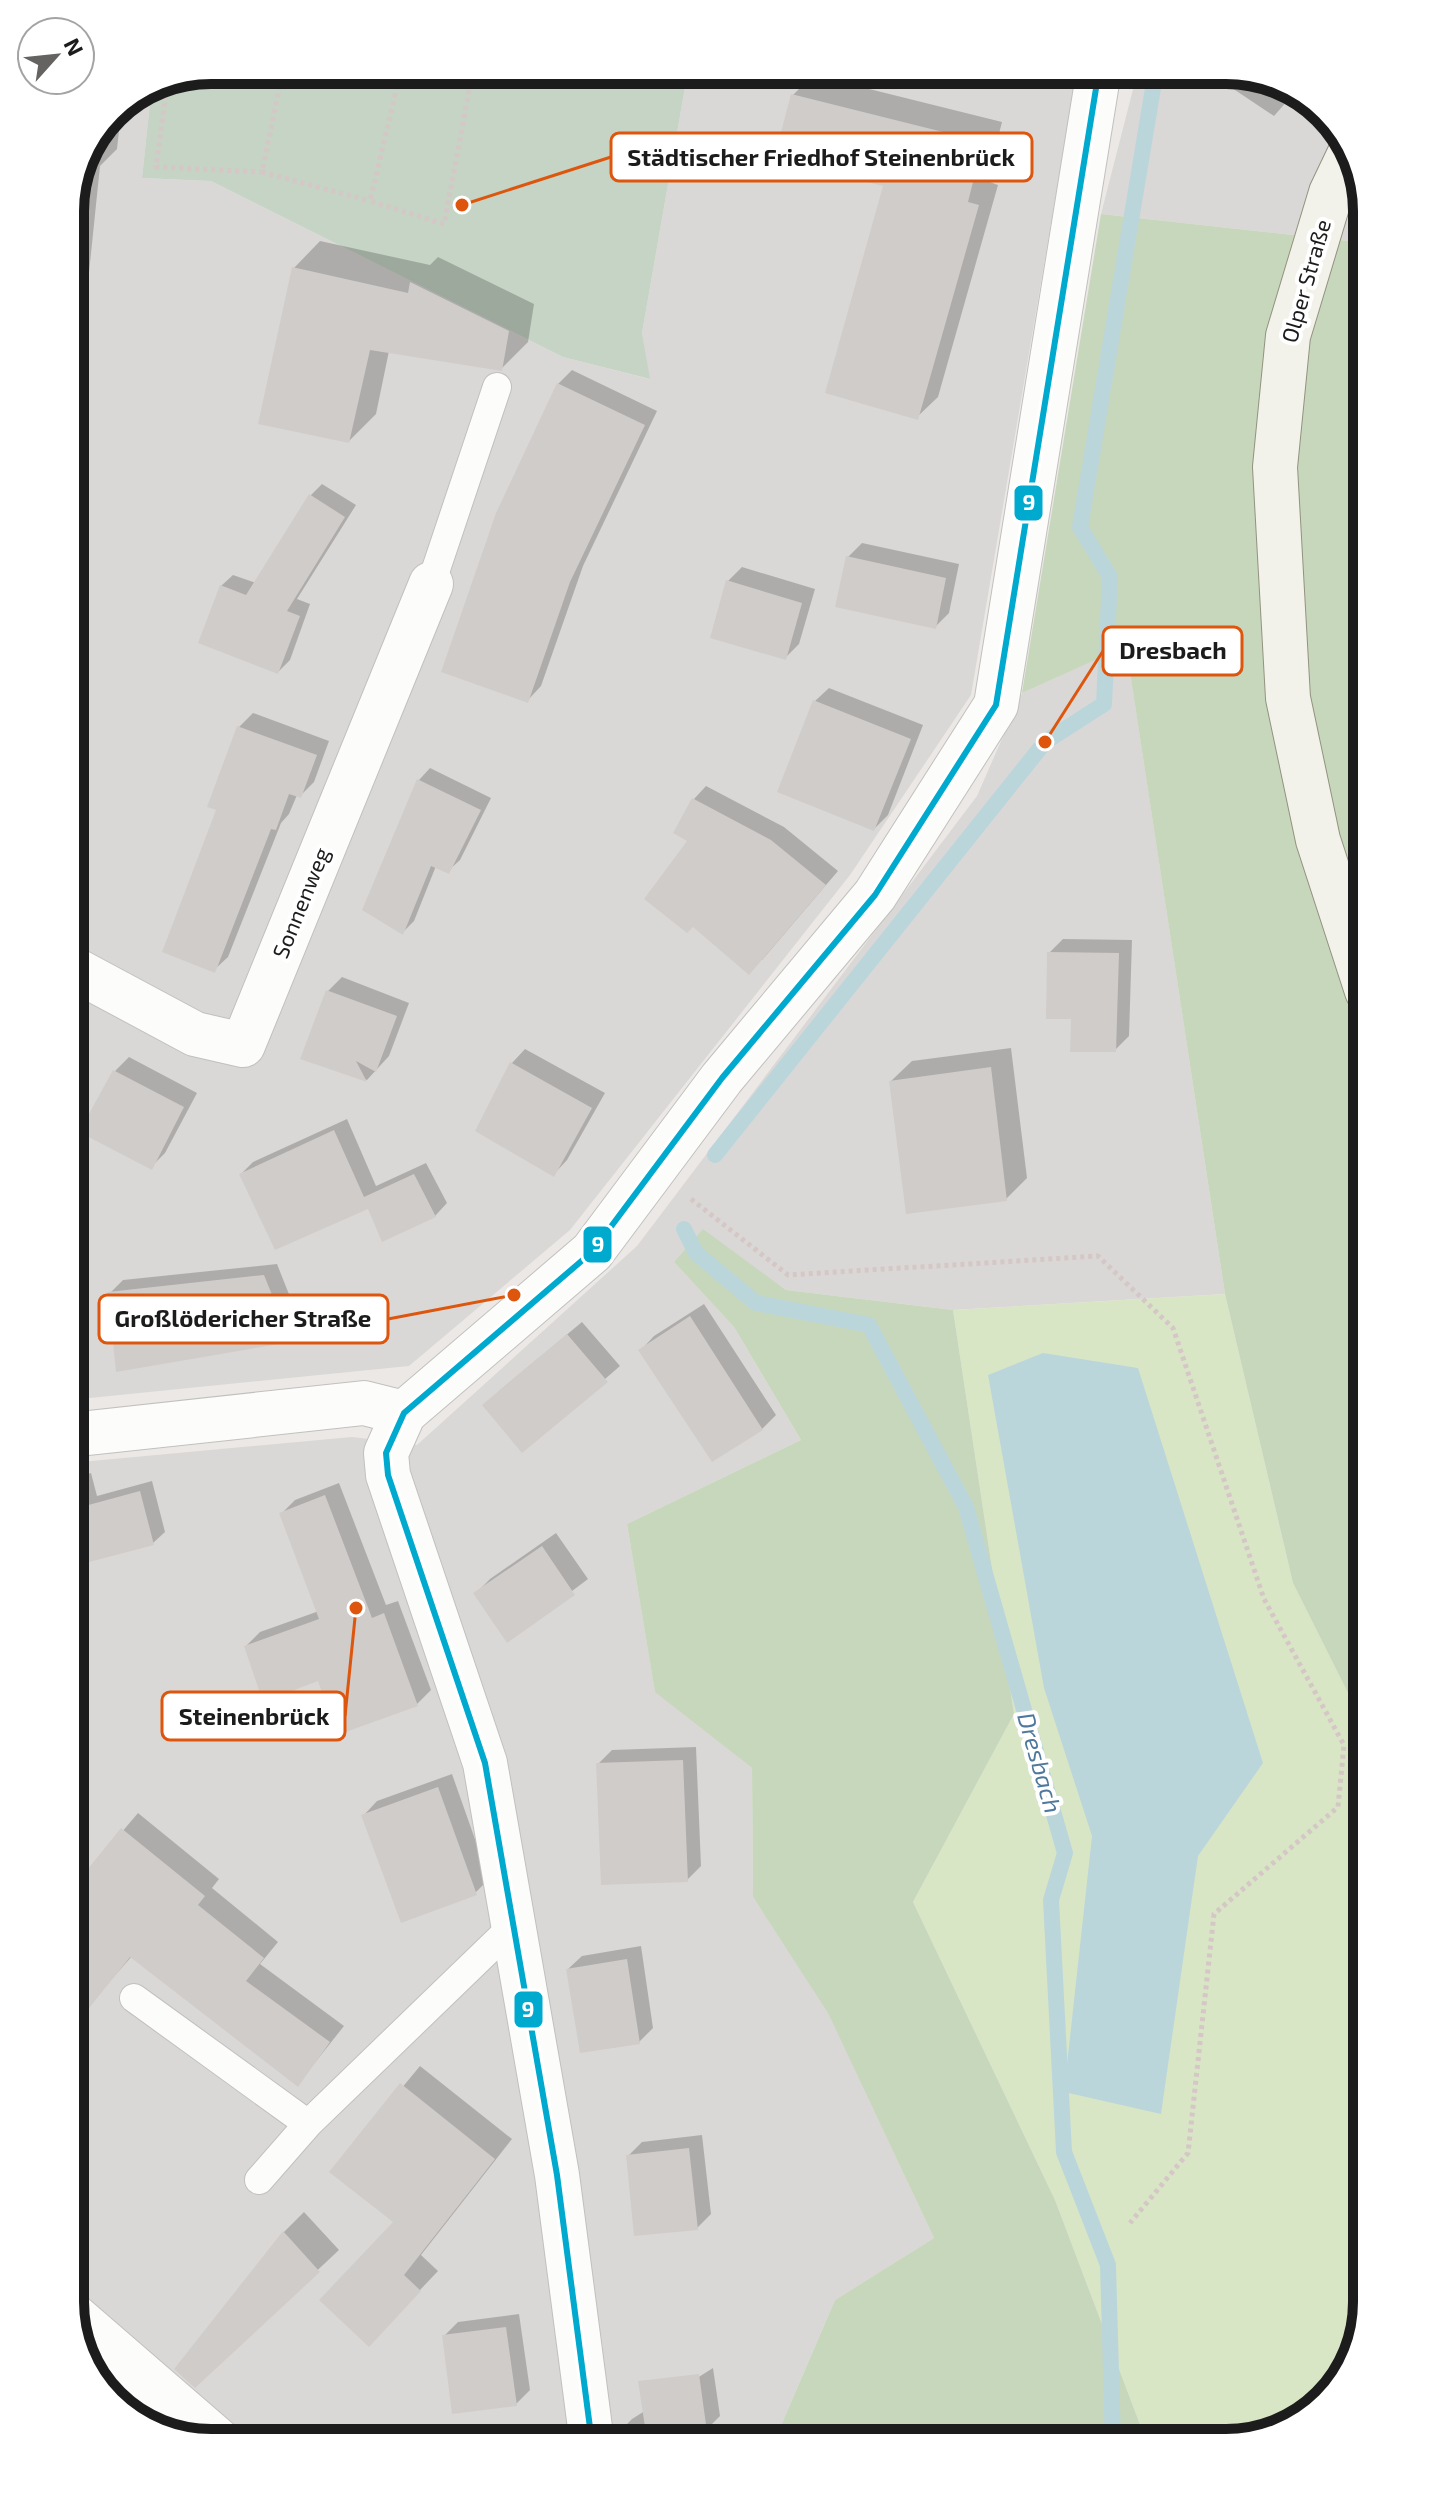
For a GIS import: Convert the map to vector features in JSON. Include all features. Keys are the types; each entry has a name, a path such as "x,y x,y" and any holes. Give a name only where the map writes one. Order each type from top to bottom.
{"main road":[{"name":"Olper Straße","path":"1344,165 1331,193 1288,336 1275,467 1288,698 1318,840 1353,948"}],"street":[{"path":"590,2429 557,2175 485,1763 388,1475 386,1453 404,1413 592,1252 722,1078 875,895 996,705 1097,84"},
{"name":"Sonnenweg","path":"84,975 195,1034 243,1045 431,584"},
{"path":"84,1433 364,1403 404,1413"},
{"path":"86,2326 205,2429"}],"lane":[{"path":"431,584 497,387"},
{"path":"259,2180 308,2124 515,1924"},
{"path":"134,1998 308,2124"}],"path":[{"path":"262,172 280,84"},
{"path":"370,201 398,84"},
{"path":"166,93 156,167 262,172 444,224 470,84"},
{"path":"654,1171 788,1275 1098,1256 1173,1328 1264,1599 1344,1745 1338,1807 1214,1914 1188,2153 1130,2223"}],"shaded area":[{"path":"686,84 1075,84 971,695 850,875 570,1230 409,1366 84,1399 84,203 88,178 97,155 127,115 150,100 142,178 211,181 563,357 649,379 642,333"},
{"path":"1134,84 1234,84 1267,91 1297,105 1332,140 1351,186 1353,241 1101,214"},
{"path":"1126,645 1225,1294 953,1310 786,1290 703,1230 674,1262 734,1327 801,1440 627,1524 655,1691 752,1768 753,1897 828,2012 934,2238 835,2300 780,2429 203,2429 186,2427 155,2416 127,2398 105,2373 86,2327 84,2302 84,1462 352,1437 417,1445 637,1246 977,796 1022,693"}],"green space":[{"path":"686,84 642,333 650,379 563,357 211,181 142,178 150,100 194,85"},
{"path":"1101,214 1353,241 1353,1703 1293,1583 1225,1294 1126,646 1022,693"},
{"path":"703,1229 786,1290 953,1310 1014,1714 913,1902 1055,2200 1142,2429 780,2429 835,2300 934,2238 828,2013 753,1897 752,1768 655,1692 627,1524 801,1440 734,1327 674,1262"},
{"path":"1225,1294 1293,1583 1353,1703 1352,2319 1336,2366 1310,2398 1282,2416 1251,2427 1142,2429 1055,2200 913,1902 1014,1714 953,1310"}],"water":[{"path":"1043,1353 1138,1368 1263,1763 1198,1856 1161,2114 1064,2092 1092,1836 1044,1688 988,1375"}],"building":[{"path":"791,94 983,142 968,202 979,205 918,420 825,393 883,186 774,159"},
{"path":"292,267 408,293 410,282 509,331 502,371 370,350 349,443 258,424"},
{"path":"557,383 645,425 570,582 528,703 441,672 496,513"},
{"path":"309,494 345,517 287,611 300,616 278,674 198,643 220,585 246,595"},
{"path":"846,556 946,578 936,629 835,607"},
{"path":"726,580 802,603 786,660 710,638"},
{"path":"813,700 911,739 874,831 777,792"},
{"path":"237,726 317,755 301,798 289,794 276,830 271,829 215,973 162,952 216,810 207,807"},
{"path":"417,779 481,810 449,874 431,866 403,935 362,910"},
{"path":"692,798 771,840 826,885 749,975 693,927 687,933 644,899 687,841 673,833"},
{"path":"1047,952 1119,953 1116,1052 1070,1052 1071,1019 1046,1019"},
{"path":"326,990 397,1016 376,1072 356,1061 367,1082 300,1059"},
{"path":"510,1062 592,1108 554,1177 475,1131"},
{"path":"991,1067 1007,1201 906,1214 889,1081"},
{"path":"113,1070 184,1107 152,1170 84,1135 84,1123"},
{"path":"334,1130 364,1197 414,1174 436,1217 382,1242 368,1209 275,1250 239,1174"},
{"path":"264,1275 291,1342 116,1372 108,1292"},
{"path":"690,1316 763,1430 712,1462 638,1350"},
{"path":"567,1334 608,1382 522,1453 482,1405"},
{"path":"140,1491 154,1545 84,1563 84,1506"},
{"path":"325,1495 372,1618 384,1613 418,1706 337,1735 318,1681 263,1702 244,1646 319,1619 279,1513"},
{"path":"542,1546 575,1595 507,1643 473,1593"},
{"path":"683,1760 688,1882 601,1885 596,1763"},
{"path":"438,1787 477,1895 401,1923 361,1815"},
{"path":"121,1828 205,1896 198,1905 264,1958 246,1981 330,2042 298,2087 130,1957 84,2014 84,1874"},
{"path":"627,1959 640,2044 580,2053 566,1969"},
{"path":"400,2083 495,2159 404,2275 421,2291 369,2347 319,2300 393,2222 329,2172"},
{"path":"689,2148 698,2230 634,2236 626,2155"},
{"path":"283,2231 320,2272 195,2388 174,2369"},
{"path":"506,2327 517,2406 452,2414 442,2335"},
{"path":"699,2374 707,2429 645,2429 638,2381"}],"waterway":[{"name":"Dresbach","path":"715,1155 1045,742 1104,704 1110,577 1080,527 1154,84"},
{"name":"Dresbach","path":"684,1229 696,1253 756,1303 869,1325 966,1507 1065,1853 1051,1900 1064,2152 1108,2265 1113,2429"}],"transit line":[{"name":"9","path":"590,2429 557,2175 485,1763 388,1475 386,1453 404,1413 592,1252 722,1078 875,895 996,705 1097,84"}],"place":[{"name":"Städtischer Friedhof Steinenbrück","path":"462,205"},
{"name":"Dresbach","path":"1045,742"},
{"name":"Großlödericher Straße","path":"514,1295"},
{"name":"Steinenbrück","path":"356,1608"}]}
